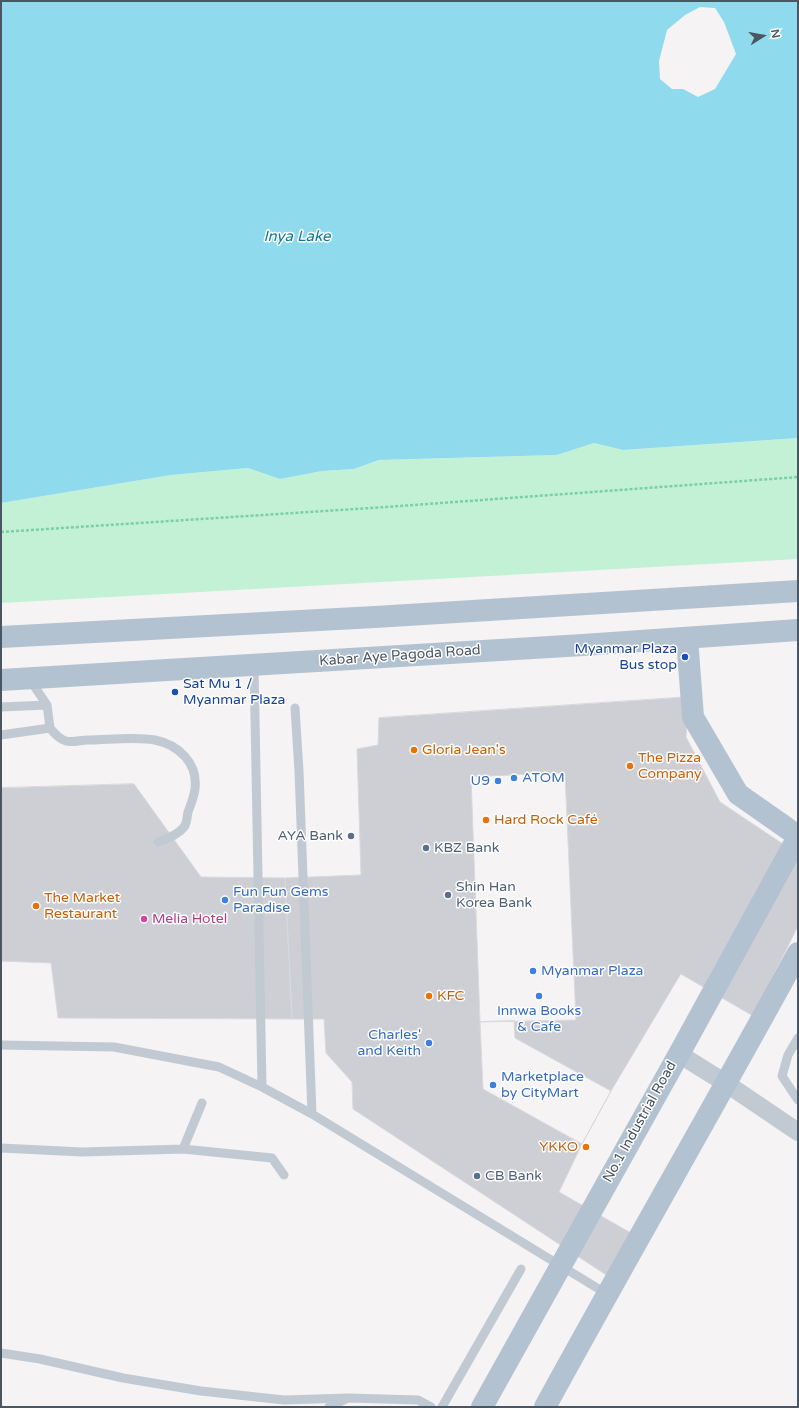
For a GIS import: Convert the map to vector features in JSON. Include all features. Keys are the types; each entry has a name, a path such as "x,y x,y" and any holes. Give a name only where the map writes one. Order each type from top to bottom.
{"main road":[{"path":"1,637 798,591"},
{"name":"Kabar Aye Pagoda Road","path":"1,680 254,666 292,666 687,638 794,632"},
{"path":"687,638 693,717 738,794 798,837"},
{"name":"No.1 Industrial Road","path":"482,1407 798,837"},
{"path":"545,1407 607,1294 727,1084 798,952"}],"street":[{"path":"679,1054 727,1084 798,1132"}],"lane":[{"path":"254,666 262,1087"},
{"path":"29,678 47,705 50,728 59,739 68,742 81,740 155,740 172,746 181,752 189,761 193,768 195,788 192,805 184,827 173,836 158,842"},
{"path":"1,707 47,705"},
{"path":"295,708 299,770 312,1114"},
{"path":"1,735 50,728"},
{"path":"798,1038 788,1055 782,1076 798,1100"},
{"path":"1,1045 114,1047 219,1067 262,1087 312,1114 607,1294"},
{"path":"183,1148 202,1102"},
{"path":"1,1148 82,1152 183,1148 272,1158 284,1175"},
{"path":"442,1407 521,1269"},
{"path":"1,1353 40,1359 123,1378 201,1391 284,1400 349,1398 418,1400 431,1407"},
{"path":"329,1407 349,1398"}],"path":[{"path":"1,532 386,507 798,477"}],"green space":[{"path":"798,438 798,559 1,603 1,503 171,475 248,468 280,479 322,471 354,469 379,460 557,455 594,443 623,450"}],"water":[{"name":"Inya Lake","path":"1,1 798,1 798,438 623,450 594,443 557,455 379,460 354,469 322,471 280,479 248,468 171,475 1,503","holes":["700,7 715,8 724,22 736,54 715,89 698,97 683,89 672,89 660,79 659,61 667,30 685,15"]}],"building":[{"name":"Myanmar Plaza","path":"689,697 686,737 720,802 798,854 798,926 620,1284 353,1109 352,1082 326,1053 324,1019 292,1019 285,878 361,875 357,749 378,745 379,718"},
{"path":"565,773 576,1020 480,1022 471,777"},
{"name":"Melia Hotel","path":"134,784 201,877 285,878 292,1019 58,1018 51,963 1,961 1,788"},
{"path":"681,974 753,1016 631,1233 559,1192 582,1144 611,1091"},
{"path":"514,1021 515,1038 611,1091 582,1144 483,1089 480,1022"}],"place":[{"name":"Myanmar Plaza Bus stop","path":"685,657"},
{"name":"Sat Mu 1 / Myanmar Plaza","path":"175,692"},
{"name":"Gloria Jean's","path":"414,750"},
{"name":"The Pizza Company","path":"630,766"},
{"name":"ATOM","path":"514,778"},
{"name":"U9","path":"498,781"},
{"name":"Hard Rock Café","path":"486,820"},
{"name":"AYA Bank","path":"351,836"},
{"name":"KBZ Bank","path":"426,848"},
{"name":"Shin Han Korea Bank","path":"448,895"},
{"name":"Fun Fun Gems Paradise","path":"225,900"},
{"name":"The Market Restaurant","path":"36,906"},
{"name":"Melia Hotel","path":"144,919"},
{"name":"Myanmar Plaza","path":"533,971"},
{"name":"KFC","path":"429,996"},
{"name":"Innwa Books & Cafe","path":"539,996"},
{"name":"Charles' and Keith","path":"429,1043"},
{"name":"Marketplace by CityMart","path":"493,1085"},
{"name":"YKKO","path":"586,1147"},
{"name":"CB Bank","path":"477,1176"}]}
